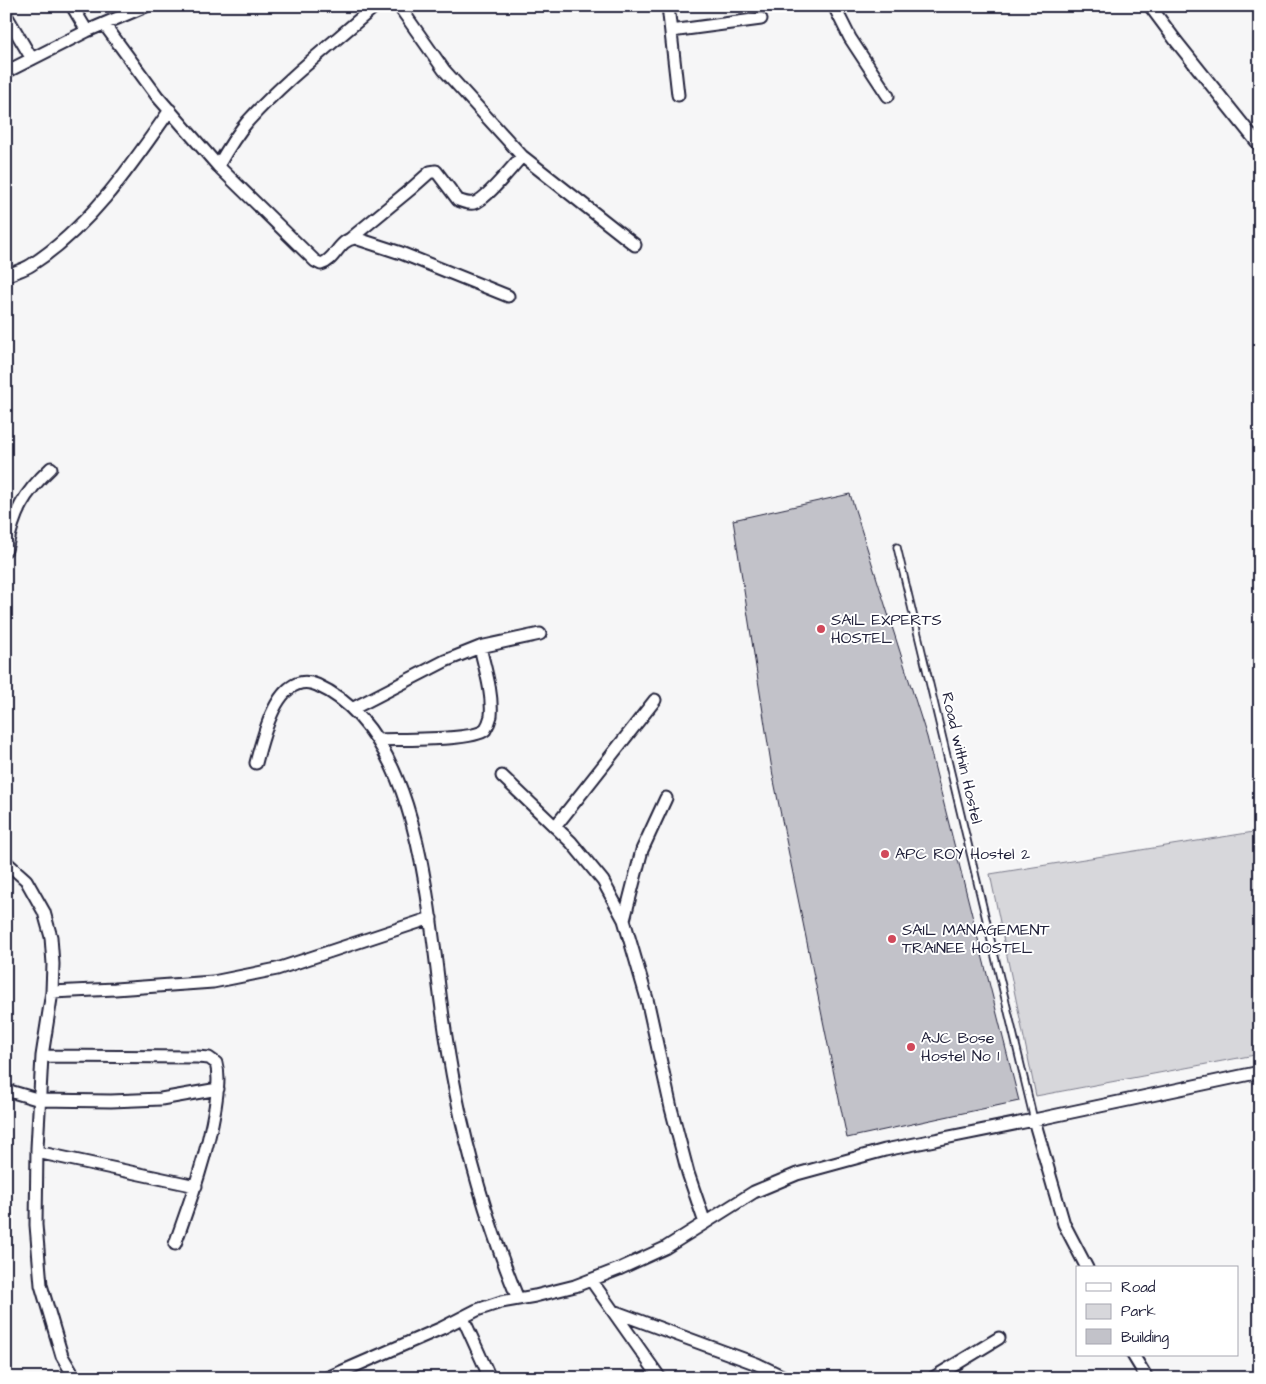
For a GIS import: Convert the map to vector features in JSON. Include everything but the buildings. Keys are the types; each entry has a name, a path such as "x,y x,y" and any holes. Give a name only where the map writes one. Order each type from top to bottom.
{"street":[{"path":"72,6 87,31"},
{"path":"6,72 87,31 146,6"},
{"path":"218,166 248,122 285,85 376,6"},
{"path":"399,6 444,70 522,156 635,244"},
{"path":"668,6 678,95"},
{"path":"834,6 850,38 888,96"},
{"path":"1150,6 1176,42 1260,146"},
{"path":"6,16 32,59"},
{"path":"671,31 762,18"},
{"path":"104,24 157,96 218,166 315,261 321,264 326,263 343,244 430,172 436,171 458,200 473,203 496,186 522,156"},
{"path":"6,276 30,266 79,228 125,173 170,110"},
{"path":"350,239 355,238 401,253 508,296"},
{"path":"6,550 18,508 30,488 51,468"},
{"path":"352,709 445,661 480,647 540,634"},
{"path":"377,740 432,739 475,735 485,730 491,717 490,693 480,647"},
{"path":"256,763 267,725 280,698 293,684 309,682 332,692 361,717 387,754 409,808 431,918 441,1004 456,1095 496,1246 518,1299"},
{"path":"555,827 655,700"},
{"path":"502,776 571,842 603,881 624,920 647,999 671,1108 705,1223"},
{"path":"624,920 642,850 666,798"},
{"path":"6,862 26,880 44,912 50,937 53,964 52,992 42,1056 37,1152 36,1225 41,1285 62,1356 76,1378"},
{"path":"52,992 125,989 205,982 278,969 431,918"},
{"path":"42,1056 209,1058 213,1060 217,1067 218,1089 210,1136 196,1186 175,1244"},
{"path":"327,1378 477,1310 501,1302 574,1286 665,1248 754,1192 797,1174 885,1150 1260,1072"},
{"path":"6,1090 40,1100 111,1102 160,1099 218,1089"},
{"path":"1034,1120 1064,1224 1086,1266"},
{"path":"37,1152 196,1186"},
{"path":"591,1280 660,1378"},
{"path":"613,1311 757,1364 786,1378"},
{"path":"462,1318 490,1378"},
{"path":"933,1378 999,1338"},
{"path":"1134,1356 1147,1378"}],"lane":[{"name":"Road within Hostel","path":"897,547 1034,1120"}],"green space":[{"path":"1260,831 1260,1054 1036,1096 990,874"}],"place":[{"name":"SAIL EXPERTS HOSTEL","path":"821,629"},
{"name":"APC ROY Hostel 2","path":"885,854"},
{"name":"SAIL MANAGEMENT TRAINEE HOSTEL","path":"892,939"},
{"name":"AJC Bose Hostel No 1","path":"911,1047"}]}
